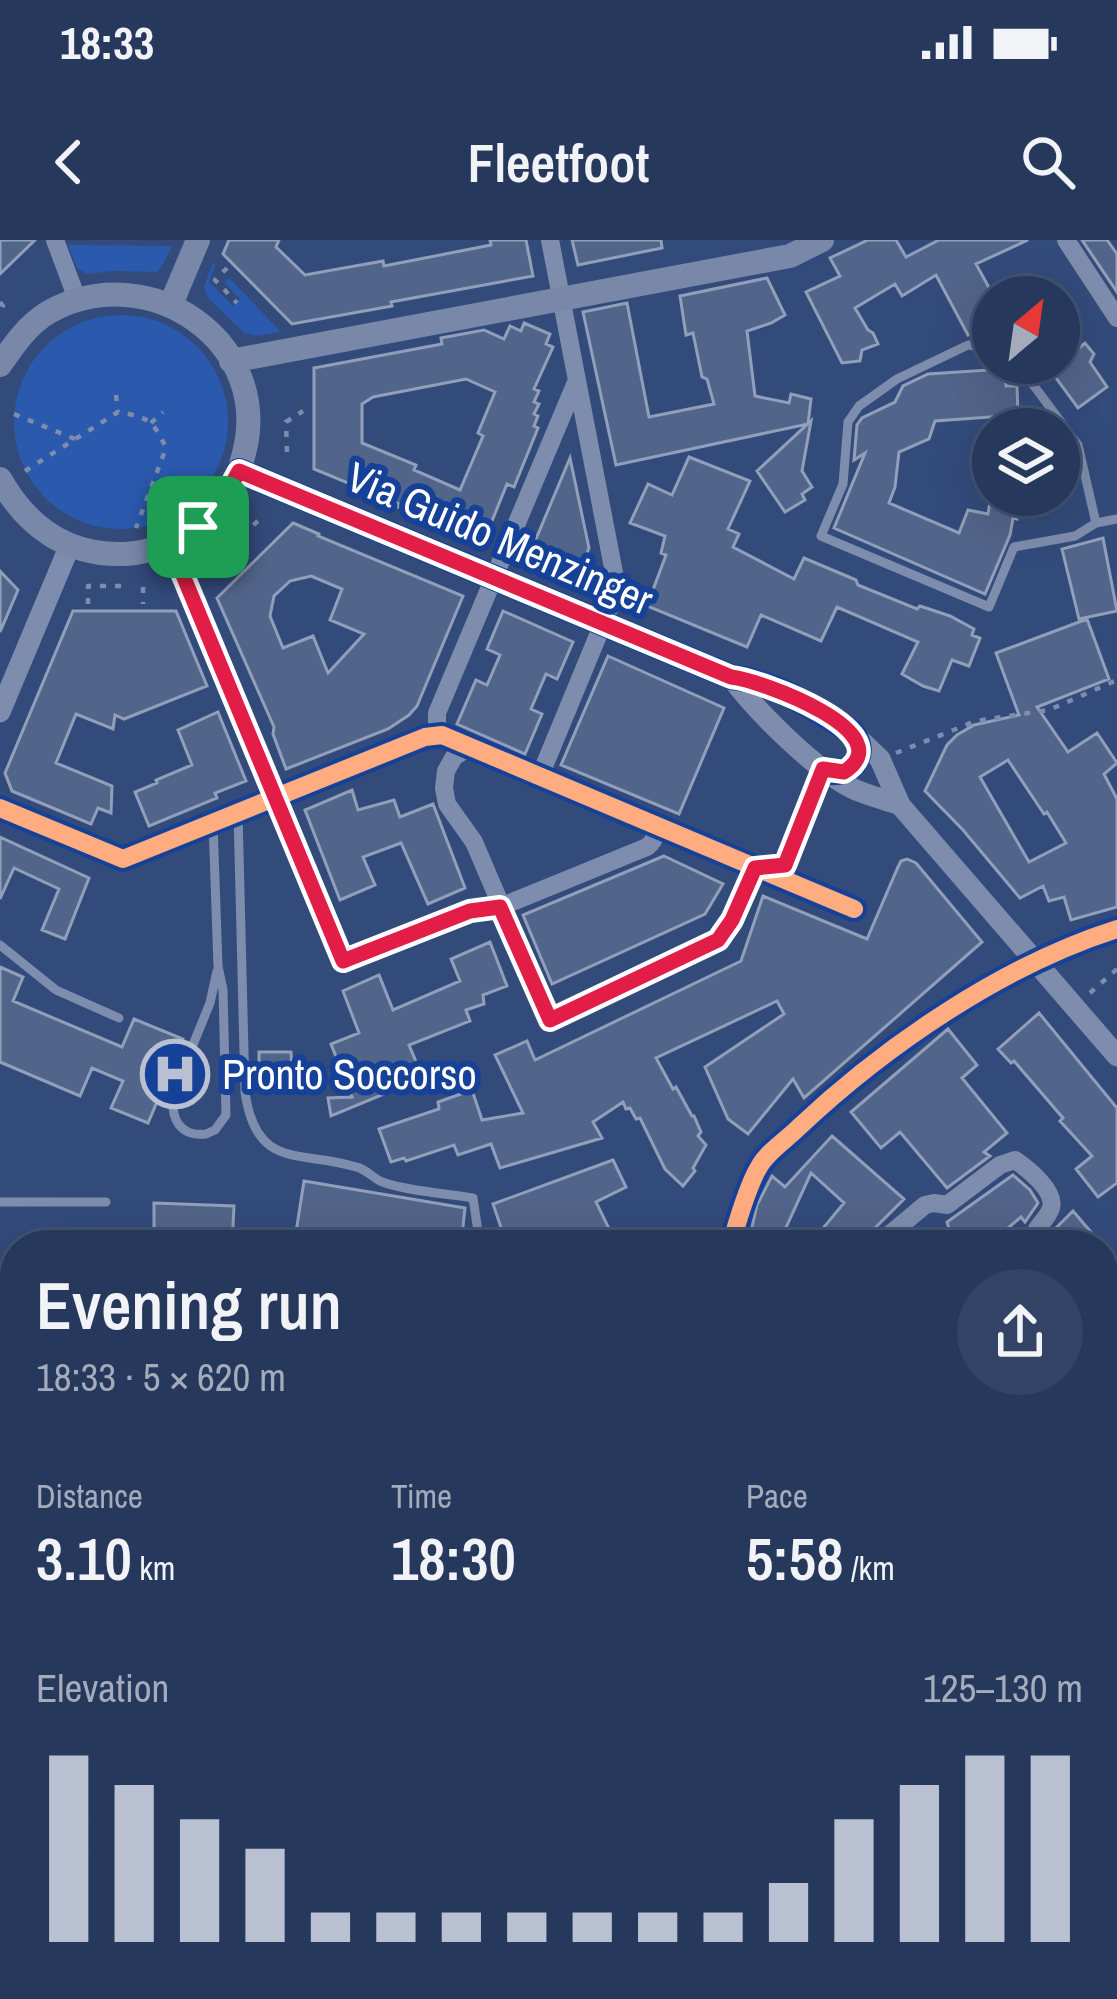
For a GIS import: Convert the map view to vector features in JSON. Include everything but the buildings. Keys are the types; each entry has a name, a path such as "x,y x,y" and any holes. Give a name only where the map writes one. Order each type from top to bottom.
{"main road":[{"path":"171,304 198,240"},
{"path":"231,361 418,333 561,297 790,256 822,240"},
{"path":"0,365 19,337 45,314 77,299 109,293 142,296 171,304 201,323 231,361 248,409 247,443 221,505 170,544 139,553 106,554 70,545 40,530 13,503 0,479"}],"street":[{"path":"56,240 77,299"},
{"path":"540,776 616,583 550,240"},
{"path":"1066,240 1117,318"},
{"path":"448,737 437,727 437,713 577,378"},
{"name":"Via Guido Menzinger","path":"239,471 731,677 795,697 851,732 880,759"},
{"path":"170,544 343,961 470,911 500,907 647,847 655,836 646,821"},
{"path":"0,712 70,545"},
{"path":"731,677 824,768 852,788 900,805"},
{"path":"829,727 851,732 860,746 857,762 844,772 824,768 813,750 817,736 829,727"},
{"path":"0,808 124,859 436,735 854,909"},
{"path":"479,751 463,751 454,757 446,771 445,797 474,842 550,1020 718,940 755,868"},
{"path":"880,759 900,805 988,907 1080,998 1117,1056"},
{"path":"755,868 785,865 824,768"},
{"path":"736,1230 759,1166 827,1101 892,1050 996,982 1077,942 1117,929"},
{"path":"896,1230 926,1205 947,1205 1000,1165 1015,1160 1053,1202 1036,1230"}],"lane":[{"path":"972,346 897,379 859,406 848,422 843,484 821,536 989,607 1013,547 1075,536 1096,523 1117,519"},
{"path":"1033,384 1078,445 1096,523"},
{"path":"238,813 245,1092 255,1130 272,1146 295,1157 359,1167 382,1182 473,1198 478,1230"},
{"path":"173,1095 174,1119 187,1132 206,1134 222,1124 226,1115 224,990 218,966 213,823"},
{"path":"0,945 56,990 119,1018"},
{"path":"188,1057 210,1003 218,966"},
{"path":"0,1202 106,1202"}],"path":[{"path":"227,268 215,280 236,303"},
{"path":"116,394 118,412"},
{"path":"287,452 286,422 303,411"},
{"path":"25,471 118,412 144,417 166,448 136,528"},
{"path":"152,423 163,412"},
{"path":"14,414 75,439"},
{"path":"243,562 237,541 259,520"},
{"path":"88,604 88,586 122,586"},
{"path":"142,587 143,604"},
{"path":"880,759 976,721 1049,710 1117,680"},
{"path":"1080,998 1117,969"}],"shaded area":[{"path":"68,245 172,246 156,272 87,274 77,268"},
{"path":"213,262 209,282 233,306 240,299 224,282 229,278 281,332 244,333 209,299 204,287"},
{"path":"121,315 162,323 196,347 220,381 228,422 220,463 196,497 162,521 121,529 80,521 46,497 22,463 14,422 22,381 46,347 80,323"}],"cycle path":[{"path":"239,471 731,677 794,697 852,732 856,740 858,754 852,765 830,772"},
{"path":"0,808 123,859 425,737 442,735 854,909"},
{"path":"736,1230 762,1162 869,1067 989,986 1117,929"}],"place":[{"name":"Pronto Soccorso","path":"175,1074"}],"route":[{"path":"239,471 731,677 795,697 853,732 860,754 844,772 823,769 785,865 755,868 718,940 550,1020 500,907 470,911 343,961 170,544 198,527 221,505 239,471"}]}
